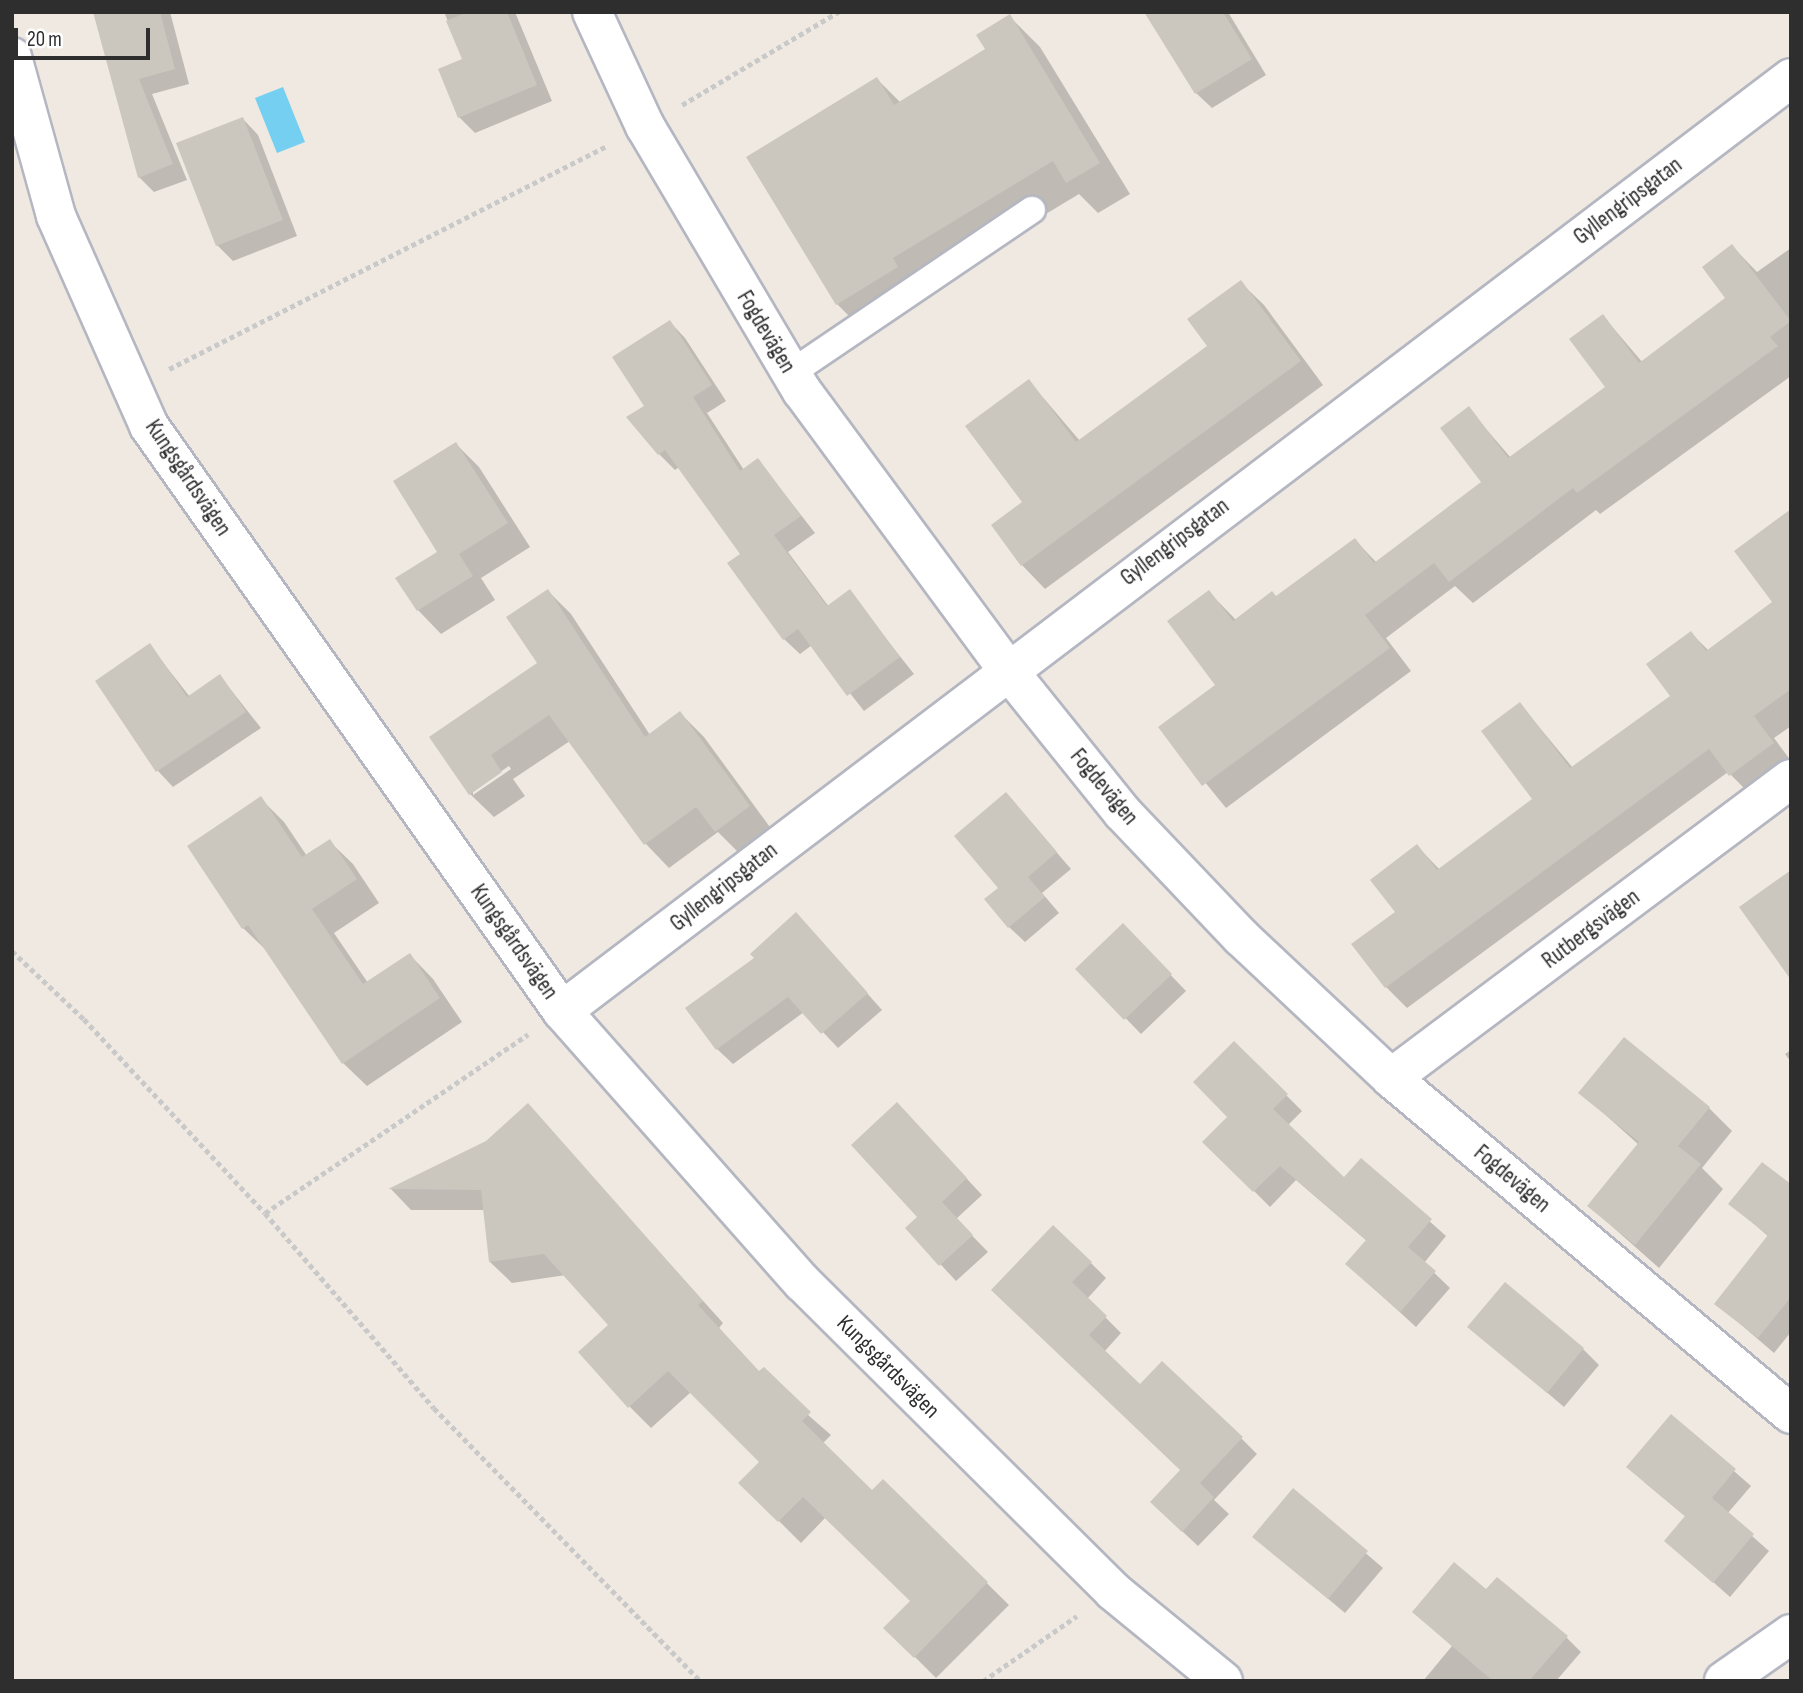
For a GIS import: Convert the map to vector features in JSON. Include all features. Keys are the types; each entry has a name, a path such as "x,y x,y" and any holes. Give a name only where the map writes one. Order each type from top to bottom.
{"street":[{"name":"Fogdevägen","path":"592,12 645,127 791,373 1007,669 1122,812 1241,937 1391,1078 1791,1414"},
{"name":"Kungsgårdsvägen","path":"12,57 56,216 149,425 562,1011 803,1283 1112,1591 1223,1681"},
{"name":"Gyllengripsgatan","path":"562,1011 1007,669 1791,78"},
{"name":"Rutbergsvägen","path":"1391,1078 1791,779"},
{"path":"1724,1681 1791,1634"}],"lane":[{"path":"791,373 1032,210"}],"path":[{"path":"132,388 645,127 838,12"},
{"path":"12,951 84,1018 265,1213 434,1408 700,1681"},
{"path":"265,1213 562,1011"},
{"path":"982,1681 1112,1591"}],"water":[{"path":"283,87 305,142 277,153 255,98"}],"building":[{"path":"93,12 160,12 175,69 139,79 173,164 138,178"},
{"path":"468,12 507,12 537,85 458,118 438,69 462,59 446,21"},
{"path":"1144,12 1223,12 1252,59 1195,94"},
{"path":"1010,14 1100,163 1066,183 1053,161 893,258 898,267 836,305 746,157 877,77 894,105 985,49 976,35"},
{"path":"243,117 283,220 216,246 176,143"},
{"path":"1732,244 1791,321 1770,337 1778,346 1577,493 1573,488 1449,582 1434,563 1365,615 1390,648 1202,786 1158,727 1215,685 1167,621 1209,590 1233,621 1272,591 1276,596 1355,538 1374,563 1481,482 1440,428 1469,406 1508,458 1605,387 1569,339 1603,314 1639,363 1725,298 1702,267"},
{"path":"1241,280 1301,361 1021,566 991,525 1022,502 965,426 1029,379 1076,442 1207,346 1187,319"},
{"path":"670,320 712,385 693,397 740,471 758,458 801,516 774,535 827,606 850,589 900,657 847,696 798,629 783,640 727,563 740,554 665,450 658,455 626,417 644,406 612,357"},
{"path":"456,442 508,523 459,554 473,576 417,611 395,578 437,552 393,481"},
{"path":"1791,509 1791,689 1754,716 1774,743 1729,776 1709,749 1385,988 1351,944 1395,912 1370,880 1417,844 1437,870 1532,799 1481,731 1520,702 1570,768 1670,696 1646,664 1691,631 1706,651 1772,602 1734,551"},
{"path":"548,589 645,737 680,711 750,806 715,832 696,807 644,845 549,715 491,755 502,772 469,795 429,737 537,663 506,617"},
{"path":"150,643 187,697 220,674 246,712 156,772 95,681"},
{"path":"1006,792 1057,852 1028,877 1045,897 1008,928 984,899 998,888 954,836"},
{"path":"261,796 302,857 330,839 357,879 312,909 363,984 410,953 440,998 342,1064 248,925 242,929 187,846"},
{"path":"1791,870 1791,980 1739,907"},
{"path":"796,912 868,993 821,1034 788,997 716,1050 685,1008 754,958 750,954"},
{"path":"1123,923 1172,974 1124,1020 1075,969"},
{"path":"1624,1037 1710,1107 1678,1146 1701,1164 1635,1245 1587,1206 1639,1142 1578,1093"},
{"path":"1234,1041 1288,1094 1273,1109 1344,1177 1361,1158 1432,1219 1408,1247 1436,1271 1400,1312 1345,1264 1366,1240 1280,1166 1253,1192 1202,1142 1227,1117 1193,1082"},
{"path":"897,1102 967,1178 942,1202 973,1235 939,1266 905,1228 917,1217 851,1145"},
{"path":"528,1103 703,1301 698,1305 759,1371 764,1367 811,1412 802,1421 872,1490 883,1479 988,1582 914,1658 883,1628 910,1601 803,1497 778,1522 738,1483 759,1462 668,1371 628,1408 578,1352 608,1325 544,1254 489,1262 481,1190 388,1189 486,1141"},
{"path":"1762,1162 1791,1184 1791,1297 1758,1338 1714,1304 1768,1235 1728,1204"},
{"path":"1053,1225 1092,1262 1072,1282 1107,1316 1089,1335 1140,1384 1162,1361 1243,1437 1200,1483 1214,1497 1182,1532 1150,1502 1180,1470 991,1290"},
{"path":"1505,1282 1584,1348 1547,1393 1467,1327"},
{"path":"1671,1414 1736,1469 1712,1498 1754,1534 1713,1583 1664,1541 1685,1516 1626,1467"},
{"path":"1293,1488 1368,1551 1328,1599 1252,1537"},
{"path":"1454,1562 1486,1589 1497,1577 1568,1636 1529,1681 1493,1681 1412,1612"}]}
